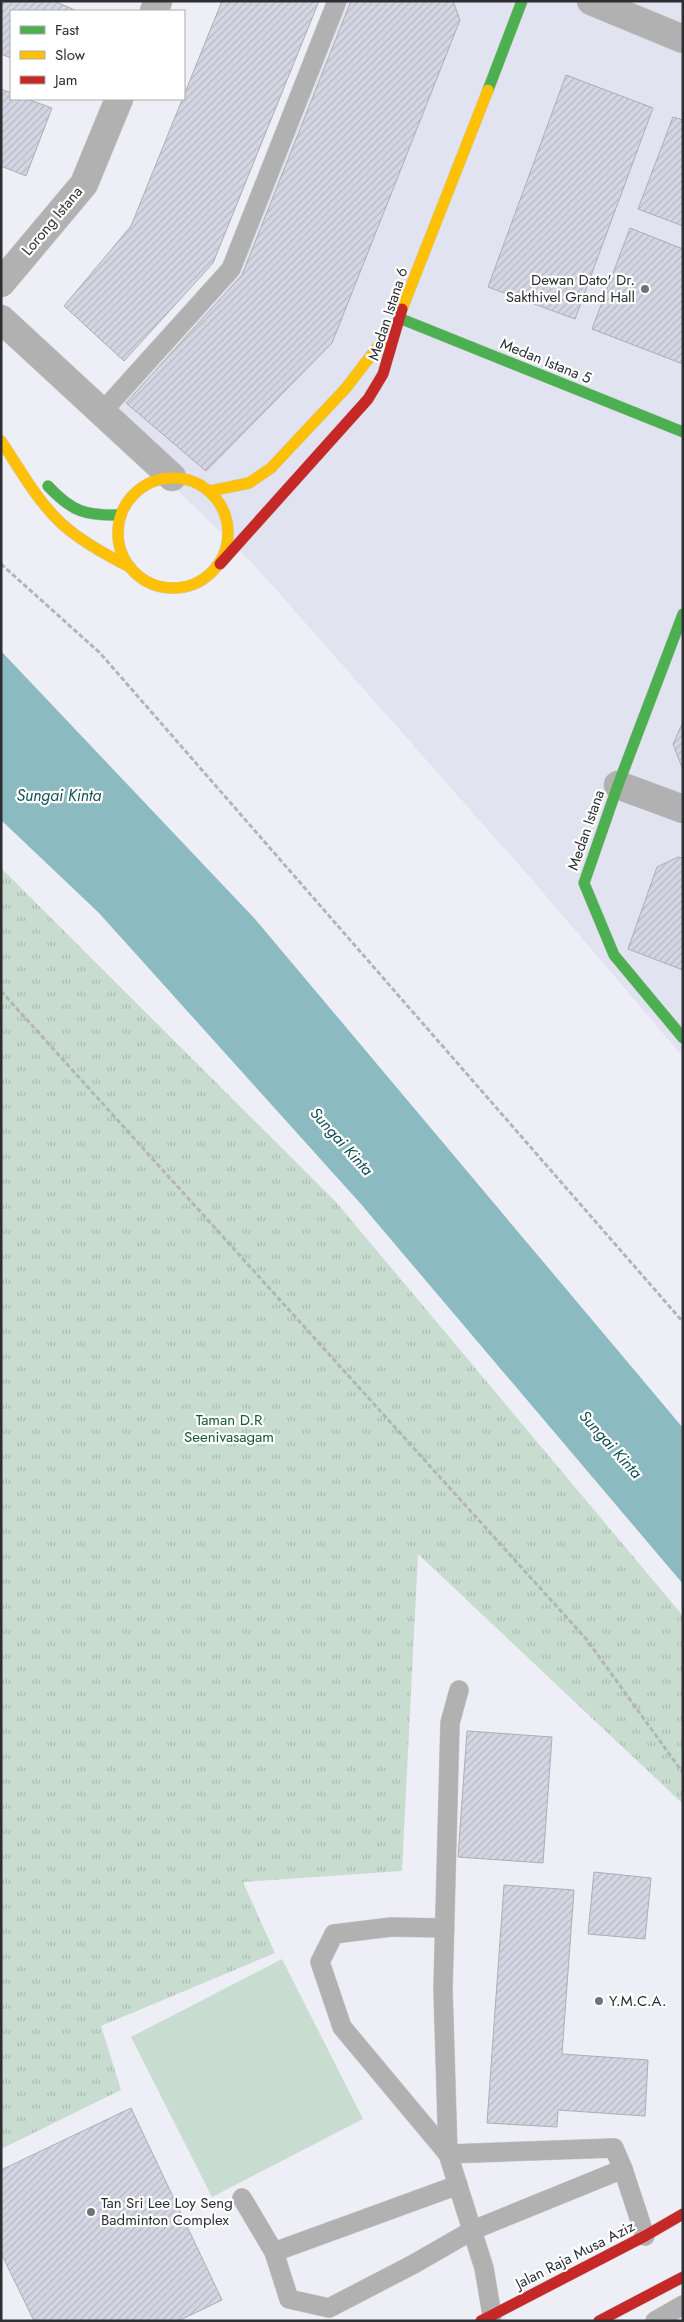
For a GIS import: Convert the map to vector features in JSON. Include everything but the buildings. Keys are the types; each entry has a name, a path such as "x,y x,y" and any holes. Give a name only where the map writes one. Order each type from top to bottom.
{"street":[{"name":"Medan Istana 6","path":"220,564 368,399 383,374 392,349 399,318 522,1"},
{"path":"591,1 618,7 683,39"},
{"name":"Lorong Istana","path":"1,283 84,184 119,100"},
{"path":"210,491 250,483 271,468 346,388 399,318"},
{"name":"Medan Istana 5","path":"399,318 683,432"},
{"path":"1,319 172,477"},
{"path":"1,440 50,512 62,524 130,567"},
{"path":"1,440 64,504 80,512 98,516 121,515"},
{"path":"172,477 186,479 210,491 220,503 227,517 229,533 226,549 220,564 208,576 193,585 176,588 158,587 142,580 130,567 121,551 118,533 121,515 129,500 141,488 156,480 172,477"},
{"name":"Medan Istana","path":"681,621 618,785 584,883 614,955 683,1038"},
{"path":"618,785 683,809"},
{"name":"Jalan Raja Musa Aziz","path":"486,2318 645,2236 683,2214"},
{"path":"599,2321 683,2277"}],"lane":[{"path":"102,412 230,269 337,1"},
{"path":"459,1690 450,1723 443,1989 448,2154 484,2268 486,2318"},
{"path":"445,1928 390,1927 334,1934 320,1962 342,2027 448,2154"},
{"path":"448,2154 614,2148 623,2169 645,2236"},
{"path":"242,2198 274,2252 289,2299 329,2308 412,2265 473,2230 623,2169"},
{"path":"274,2252 458,2185"},
{"path":"655,2321 683,2305"}],"path":[{"path":"1,564 100,654 683,1322"},
{"path":"1,991 587,1640 683,1773"}],"shaded area":[{"path":"348,1 683,1 683,1057 541,890 255,566 99,414 232,272"}],"green space":[{"name":"Taman D.R Seenivasagam","path":"1,868 336,1202 683,1616 683,1804 418,1554 402,1871 243,1882 275,1953 101,2026 121,2090 1,2149"},
{"path":"282,1959 363,2119 212,2197 131,2037"}],"water":[{"name":"Sungai Kinta","path":"1,651 255,919 683,1428 683,1584 360,1203 99,913 1,820"}],"traffic: fast":[{"path":"488,90 522,1"},
{"path":"399,318 683,432"},
{"path":"48,486 65,502 80,511 98,515 121,515"},
{"path":"683,614 618,785 584,883 614,955 683,1038"}],"traffic: slow":[{"path":"402,309 488,90"},
{"path":"210,491 249,483 271,468 346,388 389,332"},
{"path":"1,441 37,495 62,524 94,548 130,567"},
{"path":"173,478 194,482 212,494 224,512 228,533 224,554 212,572 194,584 173,588 152,584 134,572 122,554 118,533 122,512 134,494 152,482 173,478"}],"traffic: jam":[{"path":"220,564 368,399 383,374 402,309"},
{"path":"481,2321 645,2236 683,2214"},
{"path":"599,2321 683,2277"}],"place":[{"name":"Dewan Dato' Dr. Sakthivel Grand Hall","path":"645,289"},
{"name":"Y.M.C.A.","path":"599,2001"},
{"name":"Tan Sri Lee Loy Seng Badminton Complex","path":"91,2212"}]}
